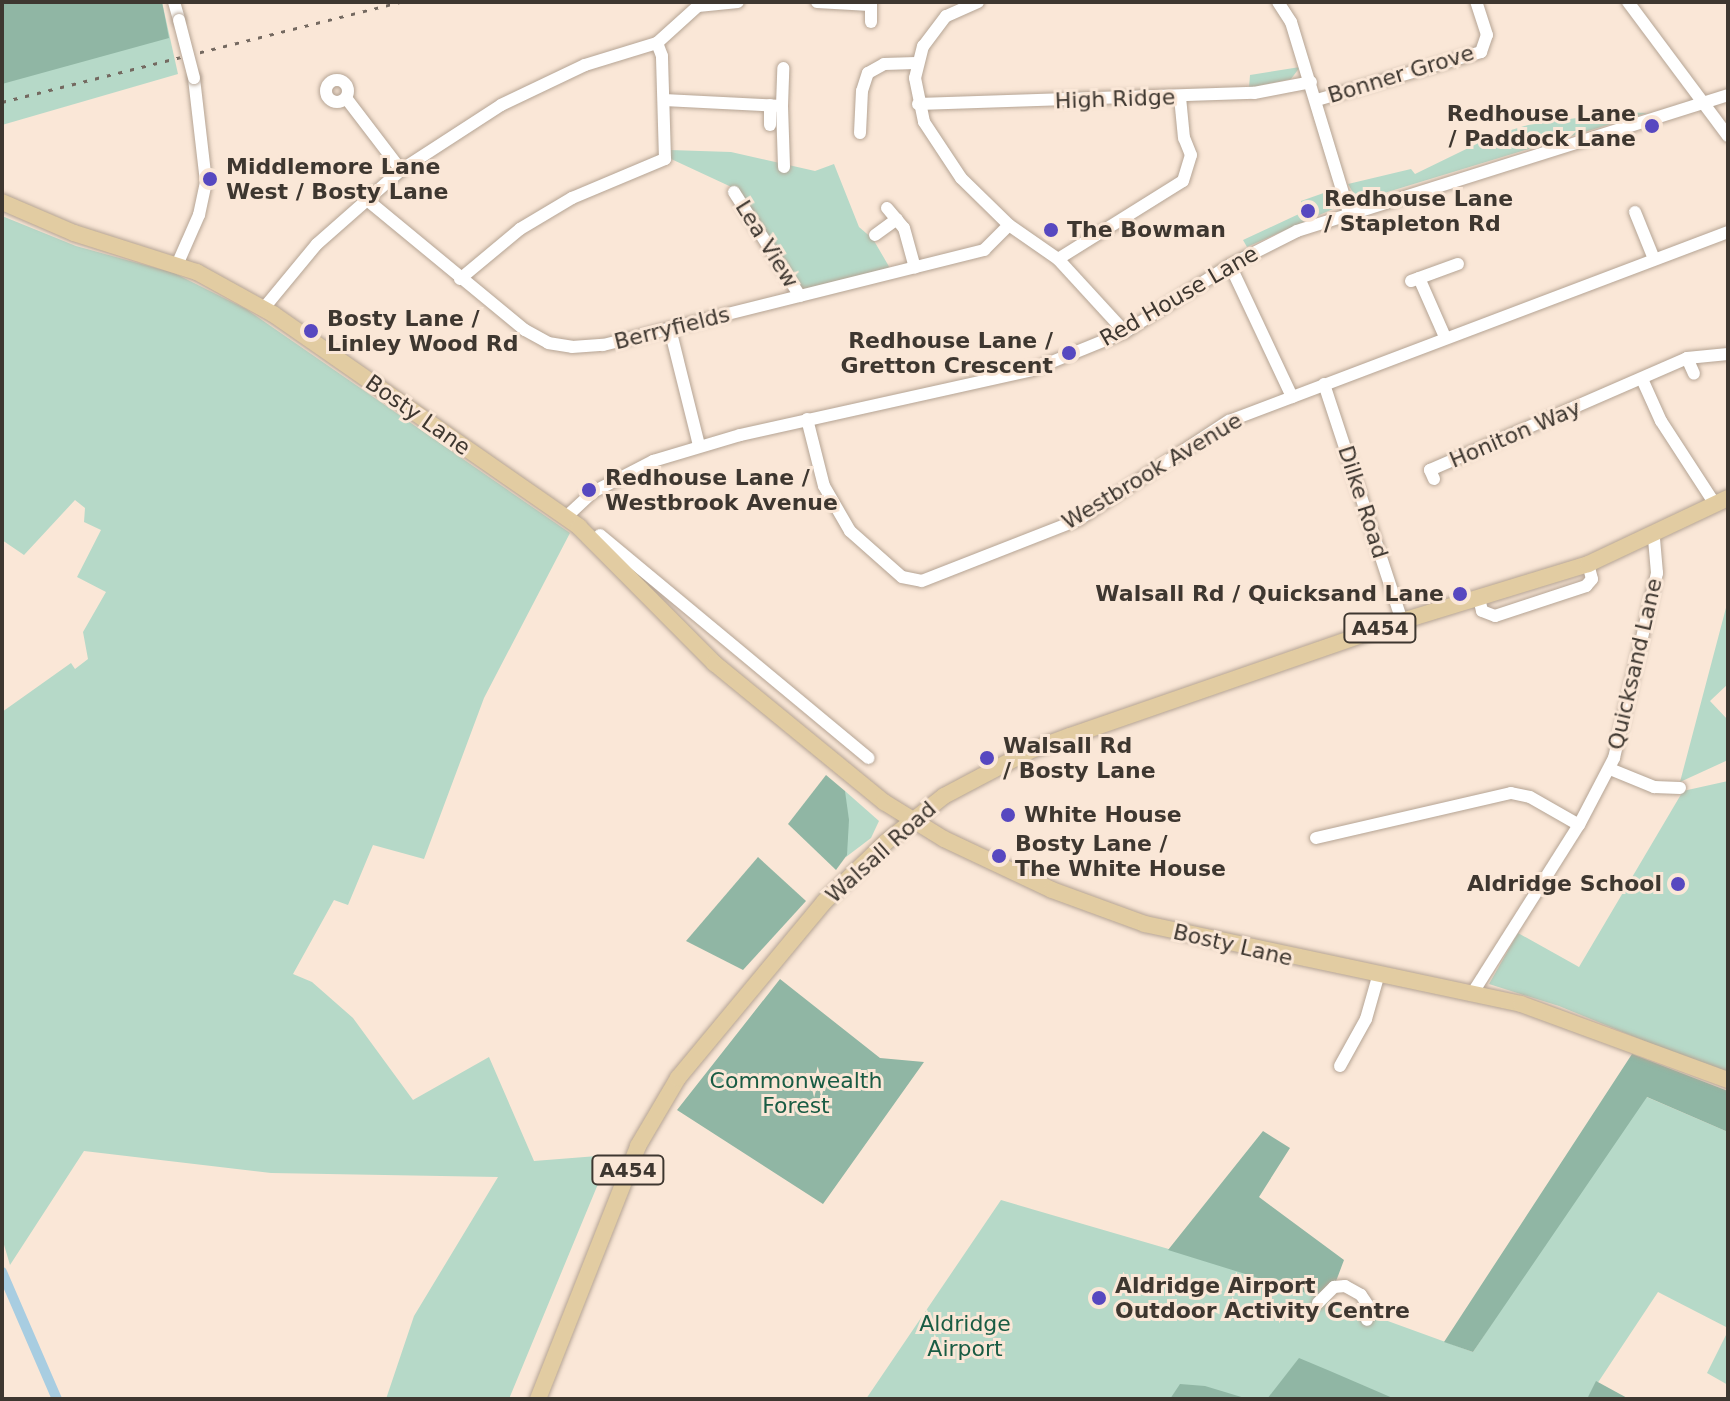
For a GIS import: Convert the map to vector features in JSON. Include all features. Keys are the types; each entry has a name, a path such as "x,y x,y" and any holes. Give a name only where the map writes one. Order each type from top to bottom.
{"main road":[{"name":"Bosty Lane","path":"2,202 74,233 177,265 223,283 264,308 566,517 714,663 778,718 911,821 1052,890 1145,924 1378,977 1472,994 1560,1016 1728,1080"},
{"name":"Walsall Road","path":"538,1399 638,1146 678,1078 824,902 911,821 953,789 1029,751 1402,621 1588,564 1654,536 1722,501"}],"street":[{"path":"174,2 194,78 206,182 199,215 177,265"},
{"path":"264,308 317,244 366,199 401,170 501,105 585,65 657,43 698,6 738,2"},
{"path":"817,2 870,3 871,22"},
{"path":"978,2 936,25 916,63 918,104 951,166 1009,225 1058,259 1125,332"},
{"path":"1278,2 1291,22 1349,213"},
{"name":"Bonner Grove","path":"1317,100 1481,52 1487,35 1476,2"},
{"path":"1648,2 1631,6 1728,136"},
{"path":"460,279 520,229 572,198 665,159 664,100 657,43"},
{"path":"860,133 854,118 868,73 884,64 916,63"},
{"path":"770,125 783,68"},
{"name":"High Ridge","path":"918,104 1254,93 1311,82"},
{"name":"Red House Lane","path":"566,517 615,480 699,445 1032,370 1125,332 1230,265 1297,231 1728,95"},
{"path":"1058,259 1183,181 1191,155 1184,138 1180,97"},
{"path":"346,98 401,170"},
{"path":"664,100 776,105"},
{"path":"776,105 784,167"},
{"name":"Lea View","path":"734,192 800,296"},
{"name":"Berryfields","path":"366,199 460,279 548,343 603,345 915,268 984,250 1009,225"},
{"path":"887,208 897,219 915,268"},
{"path":"1635,212 1654,259"},
{"path":"875,235 897,219"},
{"name":"Westbrook Avenue","path":"807,419 824,486 850,531 902,577 922,581 1078,520 1207,434 1292,397 1728,232"},
{"path":"1445,337 1415,280 1458,264"},
{"path":"1230,265 1252,301 1292,397"},
{"path":"670,329 699,445"},
{"name":"Honiton Way","path":"1434,479 1430,470 1611,397 1687,358 1728,354"},
{"path":"1687,358 1694,374"},
{"path":"1642,379 1661,421 1722,501"},
{"name":"Dilke Road","path":"1324,384 1402,621"},
{"path":"600,535 795,696 849,748 869,758"},
{"name":"Quicksand Lane","path":"1472,994 1579,825 1610,769 1643,646 1658,562 1654,536"},
{"path":"778,718 795,696"},
{"path":"1610,769 1654,787 1680,788"},
{"path":"1316,838 1331,840 1511,793 1530,797 1579,825"},
{"path":"1340,1066 1366,1019 1378,977"},
{"path":"1318,1303 1334,1287 1345,1286 1361,1295 1369,1307 1367,1320"}],"green space":[{"path":"2,2 162,2 178,74 2,125"},
{"path":"2,2 162,2 169,38 2,84"},
{"path":"1300,67 1291,79 1249,88 1250,75"},
{"path":"1618,112 1647,113 1358,201 1348,184 1411,169 1415,174 1495,135 1528,125"},
{"path":"670,150 731,152 815,171 834,164 859,227 873,239 891,270 803,292 740,191 669,158"},
{"path":"1335,189 1333,209 1247,247 1243,240 1301,213 1301,201"},
{"path":"2,216 76,246 174,273 246,309 570,533 484,698 424,859 373,845 348,905 334,900 293,974 312,982 353,1018 413,1100 489,1057 534,1161 610,1155 509,1399 386,1399 414,1316 498,1177 271,1173 84,1151 10,1265 2,1238 2,712 71,663 75,669 88,659 83,632 106,592 77,577 101,530 84,522 85,508 75,500 24,555 2,540"},
{"path":"1727,604 1728,684 1710,701 1728,720 1728,760 1680,782"},
{"path":"826,775 845,791 849,820 847,855 836,870 788,824"},
{"name":"Aldridge School","path":"1728,781 1728,1075 1559,1006 1489,984 1518,933 1579,967 1683,791"},
{"path":"845,791 879,821 871,838 846,857"},
{"path":"758,857 806,901 743,970 686,941"},
{"name":"Commonwealth Forest","path":"780,979 880,1058 924,1062 823,1204 677,1110"},
{"path":"1632,1054 1728,1091 1728,1132 1647,1097 1473,1352 1444,1342"},
{"name":"Aldridge Airport","path":"1642,1095 1728,1132 1728,1328 1658,1292 1587,1399 866,1399 1001,1200 1275,1280 1473,1352"},
{"path":"1263,1131 1290,1148 1259,1197 1344,1260 1329,1300 1168,1250"},
{"path":"1728,1331 1728,1385 1707,1373"},
{"path":"1299,1358 1330,1371 1395,1399 1267,1399"},
{"path":"1596,1381 1629,1399 1587,1399"},
{"path":"1180,1384 1205,1386 1248,1399 1170,1399"}],"waterway":[{"path":"2,1272 57,1399"}],"railway":[{"path":"2,102 400,2"}],"place":[{"name":"Redhouse Lane / Paddock Lane","path":"1652,126"},
{"name":"Middlemore Lane West / Bosty Lane","path":"210,179"},
{"name":"Redhouse Lane / Stapleton Rd","path":"1308,211"},
{"name":"The Bowman","path":"1051,230"},
{"name":"Bosty Lane / Linley Wood Rd","path":"311,331"},
{"name":"Redhouse Lane / Gretton Crescent","path":"1069,353"},
{"name":"Redhouse Lane / Westbrook Avenue","path":"589,490"},
{"name":"Walsall Rd / Quicksand Lane","path":"1460,594"},
{"name":"Walsall Rd / Bosty Lane","path":"987,758"},
{"name":"White House","path":"1008,815"},
{"name":"Bosty Lane / The White House","path":"999,856"},
{"name":"Aldridge School","path":"1678,884"},
{"name":"Aldridge Airport Outdoor Activity Centre","path":"1099,1298"}]}
